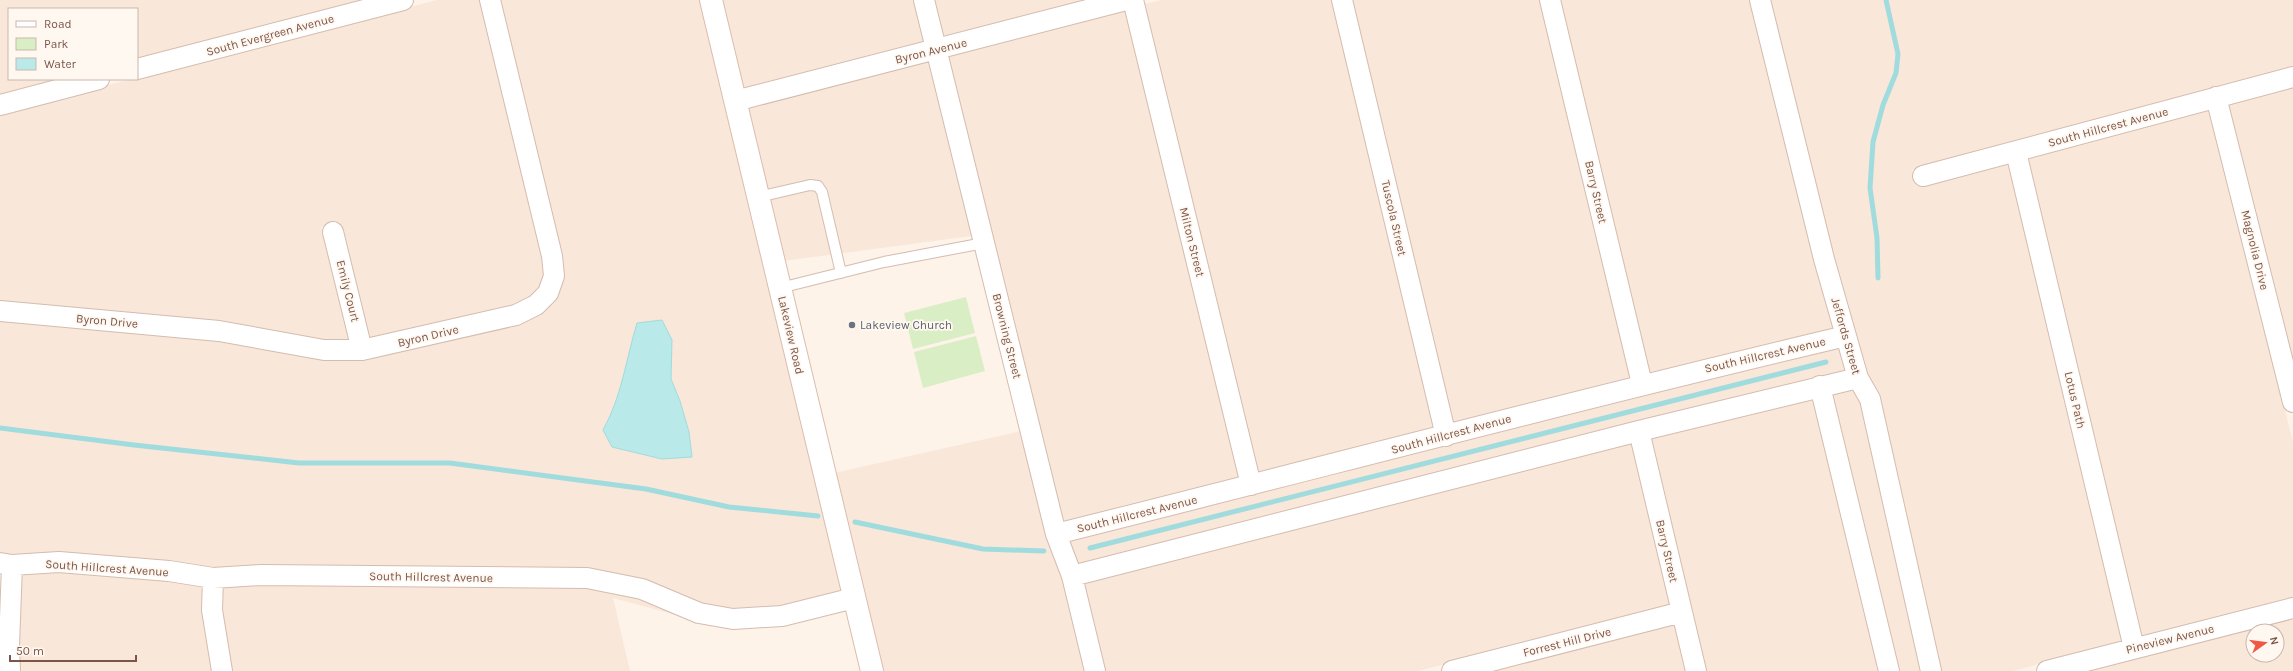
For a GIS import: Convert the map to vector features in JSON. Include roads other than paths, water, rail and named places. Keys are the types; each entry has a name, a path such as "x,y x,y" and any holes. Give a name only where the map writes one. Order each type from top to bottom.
{"street":[{"name":"South Evergreen Avenue","path":"138,69 403,0"},
{"name":"Byron Drive","path":"0,311 220,331 324,350 362,350 516,315 536,306 548,293 554,276 552,256 490,0"},
{"name":"Lakeview Road","path":"711,0 872,671"},
{"name":"Browning Street","path":"924,0 1056,534 1072,576 1095,671"},
{"name":"Byron Avenue","path":"735,101 1126,0"},
{"name":"Milton Street","path":"1133,0 1251,485"},
{"name":"Tuscola Street","path":"1342,0 1446,436"},
{"name":"Barry Street","path":"1550,0 1642,384"},
{"name":"Jeffords Street","path":"1760,0 1824,259 1858,378 1870,399 1931,671"},
{"name":"South Hillcrest Avenue","path":"1923,176 2293,77"},
{"path":"0,105 95,80"},
{"name":"Magnolia Drive","path":"2216,97 2293,398"},
{"name":"Lotus Path","path":"2016,152 2134,648"},
{"name":"Emily Court","path":"333,232 362,350"},
{"name":"South Hillcrest Avenue","path":"1056,534 1446,436 1642,384 1846,336"},
{"path":"1072,576 1639,431 1858,378"},
{"path":"1820,386 1889,671"},
{"name":"Barry Street","path":"1639,431 1696,671"},
{"name":"South Hillcrest Avenue","path":"6,564 59,562 169,571 213,578 261,575 587,578 642,589 699,613 733,619 782,616 854,598"},
{"path":"6,564 10,671"},
{"path":"213,578 212,610 222,671"},
{"name":"Pineview Avenue","path":"2047,671 2293,608"},
{"name":"Forrest Hill Drive","path":"1452,671 1682,612"}],"lane":[{"path":"758,197 810,185 818,186 822,192 841,273"},
{"path":"780,288 884,262 984,244"}],"water":[{"path":"662,320 672,340 671,379 680,401 689,432 692,457 662,459 612,447 603,430 615,404 637,323"}],"waterway":[{"path":"1878,278 1877,238 1870,188 1873,142 1883,105 1896,73 1898,54 1886,0"},
{"path":"1090,548 1826,362"},
{"path":"0,428 134,445 299,463 450,463 646,489 729,507 818,516"},
{"path":"855,522 983,549 1044,551"}],"place":[{"name":"Lakeview Church","path":"852,325"}]}
